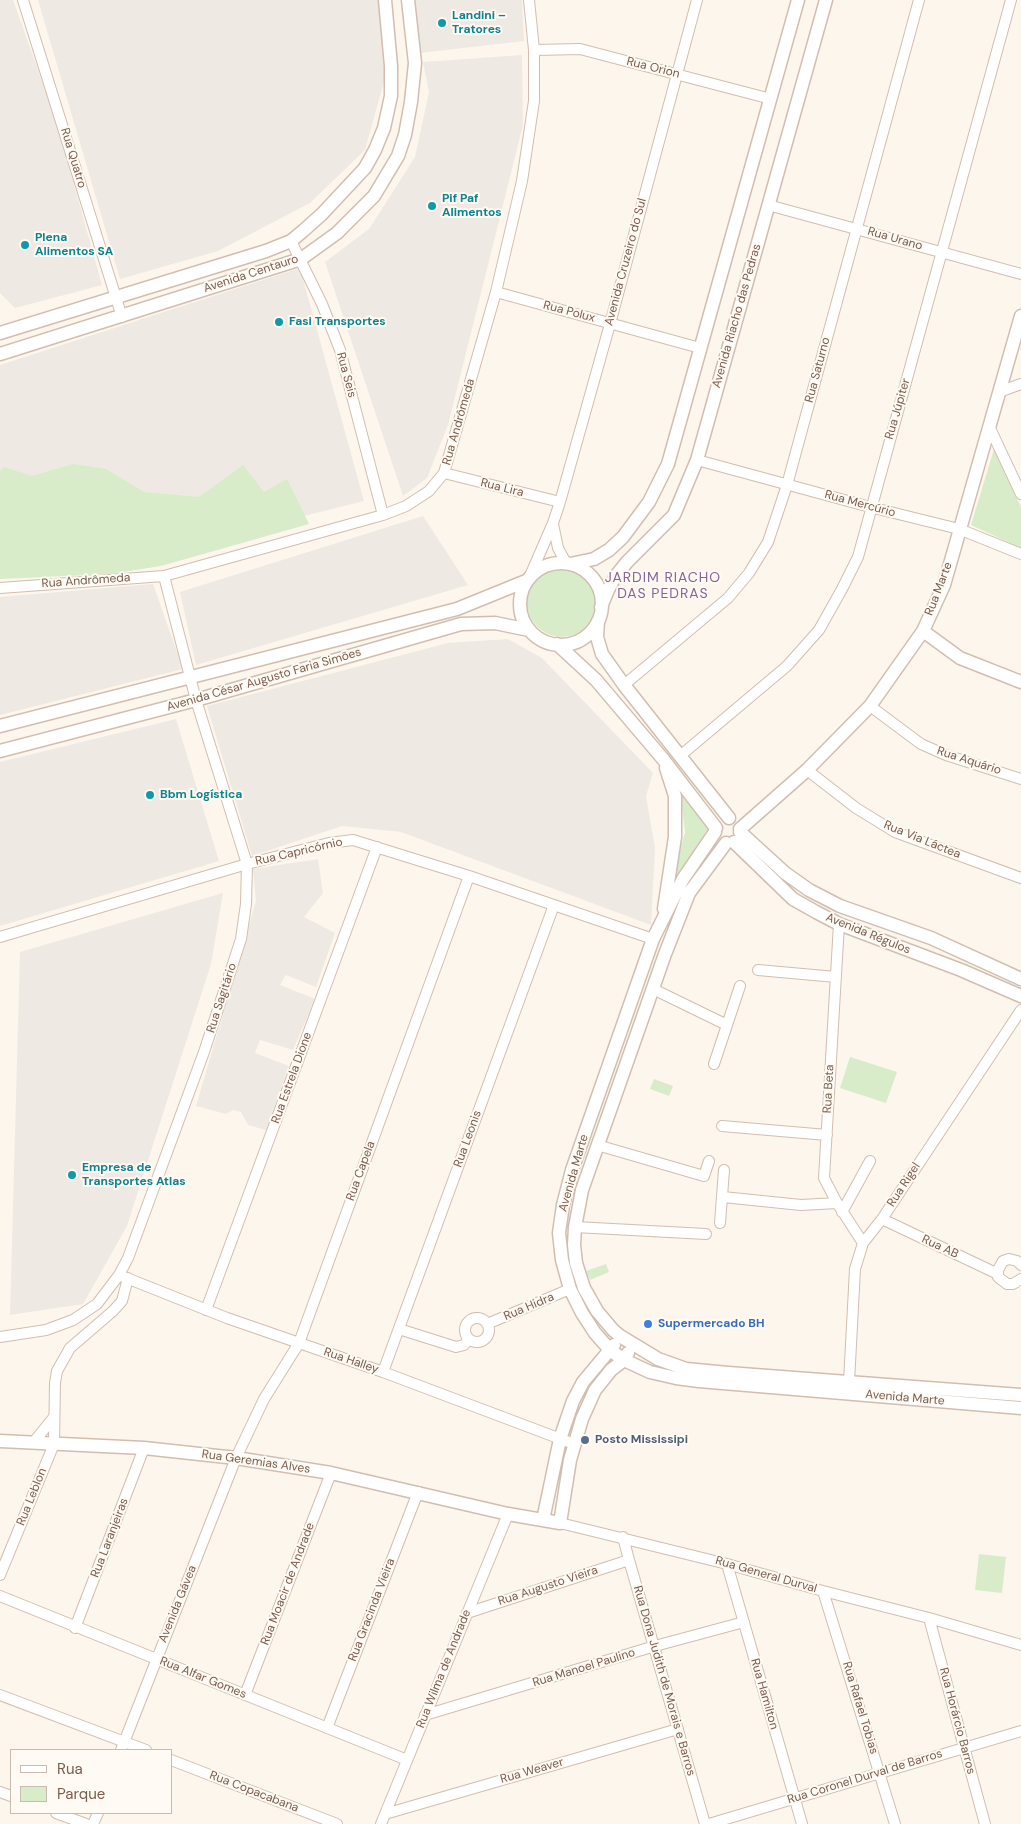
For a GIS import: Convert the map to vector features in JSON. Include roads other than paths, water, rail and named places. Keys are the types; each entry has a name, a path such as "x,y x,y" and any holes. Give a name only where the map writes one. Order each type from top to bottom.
{"street":[{"name":"Rua Quatro","path":"23,0 122,317"},
{"name":"Avenida Centauro","path":"0,332 266,251 291,241 322,214 364,168 375,150 384,128 391,96 391,66 386,0"},
{"name":"Avenida Centauro","path":"1,351 122,317 301,259 337,233 374,196 398,156 405,135 411,102 414,63 408,0"},
{"name":"Rua Andrômeda","path":"0,588 164,576 383,515 406,506 429,491 444,473 496,292 522,182 534,101 534,50 529,0"},
{"name":"Avenida Cruzeiro do Sul","path":"528,579 553,524 560,502 697,0"},
{"path":"568,564 586,572 597,585 601,596 598,621 591,631 581,639 570,643 557,644 547,642 529,630 522,618 520,606 521,593 528,579 541,568 553,564 568,564 594,559 609,550 623,537 649,502 668,464 798,0"},
{"name":"Avenida Riacho das Pedras","path":"601,607 608,590 621,570 674,515 697,460 826,0"},
{"name":"Rua Saturno","path":"624,685 728,598 749,573 768,542 787,485 920,0"},
{"name":"Rua Júpiter","path":"680,756 787,666 818,630 858,557 870,507 1011,0"},
{"name":"Rua Orion","path":"534,50 580,49 771,99"},
{"name":"Rua Urano","path":"768,205 1021,274"},
{"name":"Rua Seis","path":"291,241 322,304 340,350 383,515"},
{"name":"Rua Polux","path":"496,292 700,348"},
{"name":"Rua Marte","path":"734,831 807,770 870,706 923,631 944,585 1021,316"},
{"path":"999,392 1021,384"},
{"path":"989,426 1021,494"},
{"name":"Rua Mercúrio","path":"697,460 959,529 1021,554"},
{"name":"Rua Lira","path":"444,473 560,502"},
{"name":"Avenida Cruzeiro do Sul","path":"553,524 558,548 568,564"},
{"name":"Rua Sagitário","path":"0,1337 46,1330 73,1320 97,1304 124,1277 128,1258 204,1052 241,939 246,904 247,864 196,700 164,576"},
{"name":"Avenida César Augusto Faria Simões","path":"0,726 190,679 457,609 528,579"},
{"name":"Avenida Régulos","path":"598,621 597,637 602,654 680,756 734,831 793,898 839,924 961,970 1021,996"},
{"name":"Avenida César Augusto Faria Simões","path":"0,752 196,700 461,624 495,623 529,630"},
{"path":"923,631 960,658 1021,682"},
{"path":"557,644 596,680 663,759 716,830 719,839 734,831"},
{"name":"Rua Aquário","path":"870,706 921,744 946,755 1021,779"},
{"path":"663,759 675,796 675,837 663,920"},
{"name":"Rua Via Láctea","path":"807,770 856,808 895,832 1021,878"},
{"name":"Avenida Marte","path":"1021,1395 848,1388 699,1381 650,1372 624,1360 610,1350 595,1333 582,1312 576,1286 574,1227 582,1190 689,893 734,831 720,821 683,879 653,939 572,1170 563,1205 559,1233 562,1260 576,1286 613,1330 658,1359 686,1369 848,1388 1021,1408"},
{"name":"Avenida Régulos","path":"734,831 809,890 840,906 931,938 1021,978"},
{"name":"Rua Capricórnio","path":"0,937 247,864 329,843 353,840 469,876 653,939"},
{"name":"Rua Estrela Dione","path":"206,1310 377,847"},
{"name":"Rua Capela","path":"236,1458 264,1399 299,1343 469,876"},
{"name":"Rua Leonis","path":"383,1372 554,906"},
{"name":"Rua Beta","path":"839,924 824,1178 839,1208 864,1244"},
{"path":"758,970 836,977"},
{"path":"638,984 653,989 727,1025"},
{"path":"714,1064 740,986"},
{"name":"Rua Rigel","path":"848,1388 855,1270 864,1244 1021,1010"},
{"path":"722,1126 827,1135"},
{"path":"597,1145 704,1176 709,1161"},
{"path":"723,1198 839,1208 870,1161"},
{"path":"720,1223 724,1170"},
{"name":"Rua AB","path":"882,1219 998,1274 1001,1281 1007,1284 1014,1284 1021,1279"},
{"path":"574,1227 706,1234"},
{"path":"998,1274 1003,1261 1009,1259 1017,1261 1021,1265"},
{"name":"Rua Halley","path":"124,1277 206,1310 383,1372 574,1444"},
{"name":"Rua Leblon","path":"0,1575 54,1444 55,1383 57,1371 63,1358 77,1341 122,1301 124,1277"},
{"name":"Rua Hidra","path":"487,1324 576,1286"},
{"path":"478,1318 487,1324 489,1331 486,1338 476,1341 469,1339 465,1329 471,1319 478,1318"},
{"path":"399,1328 456,1347 464,1344 469,1339"},
{"path":"543,1520 560,1439 573,1401 583,1382 620,1336"},
{"path":"560,1523 570,1460 582,1419 595,1390 612,1370 624,1360 634,1345"},
{"path":"33,1443 54,1417"},
{"name":"Rua Geremias Alves","path":"0,1441 144,1448 236,1458 331,1473 508,1514"},
{"name":"Rua Laranjeiras","path":"76,1628 144,1448"},
{"name":"Avenida Gávea","path":"123,1746 236,1458"},
{"name":"Rua Moacir de Andrade","path":"245,1695 331,1473"},
{"name":"Rua Gracinda Vieira","path":"327,1728 418,1492"},
{"name":"Rua General Durval","path":"508,1514 624,1537 823,1592 929,1618 1021,1645"},
{"name":"Rua Wilma de Andrade","path":"381,1824 508,1514"},
{"name":"Rua Dona Judith de Morais e Barros","path":"624,1537 629,1560 707,1824"},
{"name":"Rua Augusto Vieira","path":"467,1613 629,1560"},
{"name":"Rua Hamilton","path":"727,1564 802,1824"},
{"name":"Rua Rafael Tobias","path":"823,1592 896,1824"},
{"name":"Rua Alfar Gomes","path":"0,1596 407,1760"},
{"name":"Rua Horárcio Barros","path":"929,1618 985,1824"},
{"name":"Rua Manoel Paulino","path":"425,1715 655,1646 744,1622"},
{"path":"0,1695 123,1746 140,1749"},
{"name":"Rua Weaver","path":"385,1814 678,1729"},
{"name":"Rua Coronel Durval de Barros","path":"707,1824 1021,1730"},
{"name":"Rua Copacabana","path":"172,1760 337,1824"},
{"path":"59,1814 86,1824"}],"place":[{"name":"Landini – Tratores","path":"442,23"},
{"name":"Pif Paf Alimentos","path":"432,206"},
{"name":"Plena Alimentos SA","path":"25,245"},
{"name":"Fasi Transportes","path":"279,322"},
{"name":"Bbm Logística","path":"150,795"},
{"name":"Empresa de Transportes Atlas","path":"72,1175"},
{"name":"Supermercado BH","path":"648,1324"},
{"name":"Posto Mississipi","path":"585,1440"}],"district":[{"name":"JARDIM RIACHO DAS PEDRAS","path":"663,586"}]}
